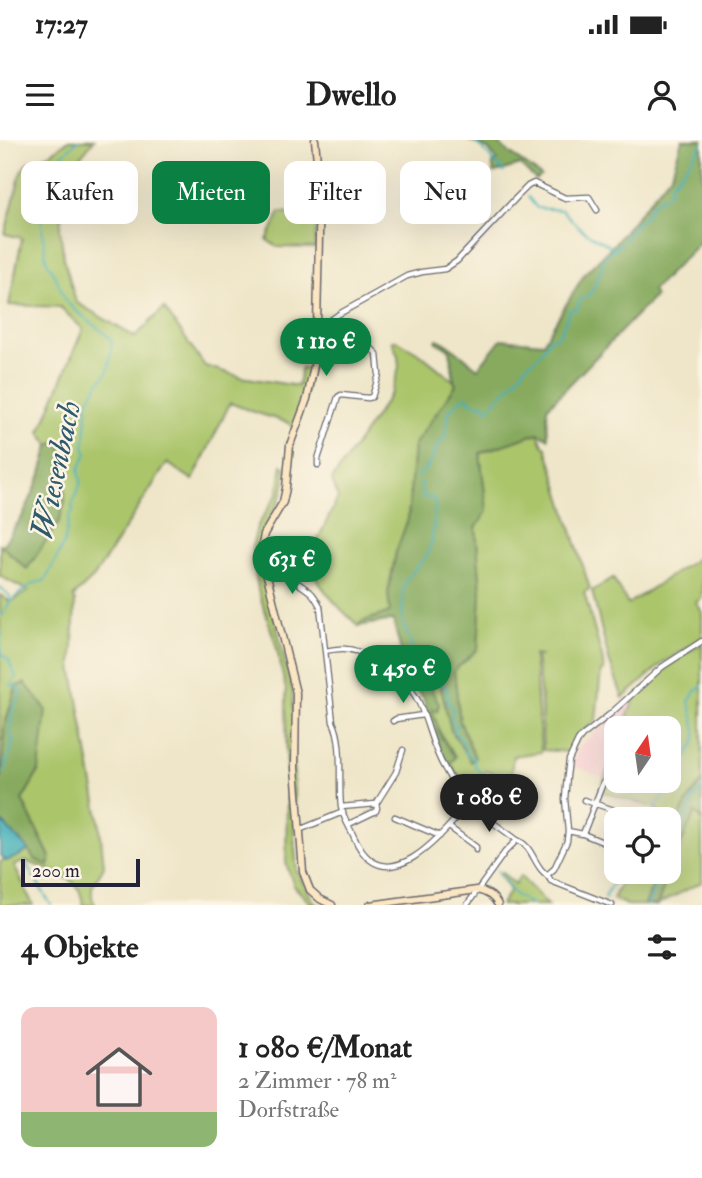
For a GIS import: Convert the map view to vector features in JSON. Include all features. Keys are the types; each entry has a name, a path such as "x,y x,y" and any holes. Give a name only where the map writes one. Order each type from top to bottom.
{"main road":[{"path":"315,140 320,192 321,325 307,399 290,445 285,495 261,545 262,560 296,693 295,768 303,872 305,881 315,895 332,905"},
{"path":"370,905 477,890 492,896 498,905"}],"street":[{"path":"321,325 407,276 445,269 457,261 516,198 534,183 565,198 589,197 597,211"},
{"path":"318,465 338,397 372,397 379,375 377,354 364,341 321,325"},
{"path":"292,562 294,580 310,591 320,606 333,722 337,736 342,809 365,857 389,869 410,863 449,827 469,803"},
{"path":"548,874 554,869 567,841 566,787 572,751 582,736 662,667 702,641"},
{"path":"325,651 344,648 383,664 412,691 445,771 469,803 525,843 551,881 612,905"},
{"path":"393,721 423,715"},
{"path":"349,824 376,811 376,804 396,772 403,750"},
{"path":"583,834 603,783"},
{"path":"568,831 605,843 617,811 584,800"},
{"path":"299,830 342,809 376,804"},
{"path":"395,817 440,836"},
{"path":"449,827 476,847 476,850"},
{"path":"467,905 517,839"}],"shaded area":[{"path":"636,695 628,716 613,716"},
{"path":"604,724 604,778 571,765 579,747"}],"green space":[{"path":"69,140 94,140 77,161 32,161 50,154"},
{"path":"468,140 497,140 503,148 541,176 536,180 520,165 494,173 492,163 497,160 488,149"},
{"path":"682,140 702,140 702,240 652,291 655,296 547,408 548,438 538,433 480,453 487,511 476,528 481,593 478,649 454,671 460,722 475,758 471,762 451,730 440,684 433,684 432,691 439,704 437,711 432,709 441,737 455,757 450,763 460,778 461,785 442,755 423,697 405,678 405,667 393,620 359,626 361,622 390,612 388,593 396,552 408,519 414,445 456,385 450,350 436,342 437,339 478,368 501,339 543,343 585,273 615,243 672,173"},
{"path":"21,172 21,224 61,224 64,259 76,302 135,337 164,308 205,366 241,377 298,386 301,368 310,369 293,427 289,423 230,403 193,480 167,463 94,577 73,597 72,666 99,819 104,866 92,887 95,905 84,905 78,888 68,879 26,861 14,865 33,905 0,905 0,862 29,850 34,859 50,857 22,800 39,771 16,687 4,728 2,775 0,773 0,595 11,602 28,591 0,576 0,544 27,569 59,442 49,445 40,432 83,329 60,307 9,305 22,238 5,234"},
{"path":"280,212 284,212 284,224 316,224 315,248 277,247 267,240"},
{"path":"396,340 419,353 456,385 414,445 408,519 396,552 388,593 391,612 362,622 359,626 329,596 307,562 338,498 332,480 392,392 399,367 392,341"},
{"path":"538,433 546,447 590,589 584,592 604,670 601,671 596,720 584,730 570,752 543,750 536,656 542,656 534,655 541,752 513,756 510,785 492,772 486,771 479,783 486,809 468,794 449,762 455,756 443,739 433,714 432,684 440,683 451,730 475,758 460,722 454,670 478,649 481,593 476,528 487,510 480,453"},
{"path":"59,442 64,455 65,501 59,522 27,569 2,546 24,514 40,477 49,445"},
{"path":"282,465 286,468 283,490 263,532 260,558 292,689 297,873 318,905 312,905 294,886 286,863 286,690 276,645 258,590 252,548 257,527 278,493"},
{"path":"702,555 702,598 696,602 702,612 702,638 664,662 623,698 609,660 592,591 613,578 628,604"},
{"path":"702,643 702,782 681,815 681,807 652,807 606,793 681,793 681,716 628,716 636,695 669,665"},
{"path":"25,683 46,709 39,771 22,800 50,857 49,866 34,859 29,850 3,824 0,825 4,728 16,687"},
{"path":"702,782 702,819 695,813 681,844 681,814"},
{"path":"695,812 702,819 702,882 657,905 665,884 681,884 681,844"},
{"path":"501,872 515,884 520,876 548,905 501,905 510,890 499,874"},
{"path":"620,884 653,884 645,905 627,905 613,899"},
{"path":"653,884 665,884 657,905 645,905"}],"water":[{"path":"3,823 29,850 6,861 0,856 0,826"}],"waterway":[{"name":"Wiesenbach","path":"0,615 3,615 20,593 33,584 45,581 64,543 73,511 72,505 81,482 79,469 87,453 84,448 88,401 108,371 112,342 65,300 46,259 39,200 48,174 57,160 78,140"},
{"path":"474,140 504,172"},
{"path":"624,241 652,204 670,192 670,185 702,144"},
{"path":"528,197 537,208 562,210 585,232 612,248"},
{"path":"419,478 419,473 426,470 445,437 449,411 464,397 479,405 484,403 485,409 489,409 526,365 537,357 550,338 560,334 570,310 578,309 579,301 592,291 606,254 621,244"},
{"path":"421,482 423,497 435,500 433,535 427,555 404,585 403,623 411,642 410,654 416,672 425,679 441,681 442,685 446,686 447,702 452,707 451,718 453,724 458,726 454,732 481,773 477,781 481,808"},
{"path":"0,587 10,599"},
{"name":"Wiesenbach","path":"0,632 2,655 9,660 16,677 11,685 19,689 21,694 12,710 10,735 13,738 5,763 7,767 0,772"},
{"path":"656,807 695,742 696,731 689,701 702,686"},
{"path":"681,829 693,797 698,796 702,787"},
{"name":"Wiesenbach","path":"26,864 51,905"},
{"path":"497,870 515,895 533,905"},
{"path":"605,899 612,884"},
{"path":"648,905 655,884"}]}
